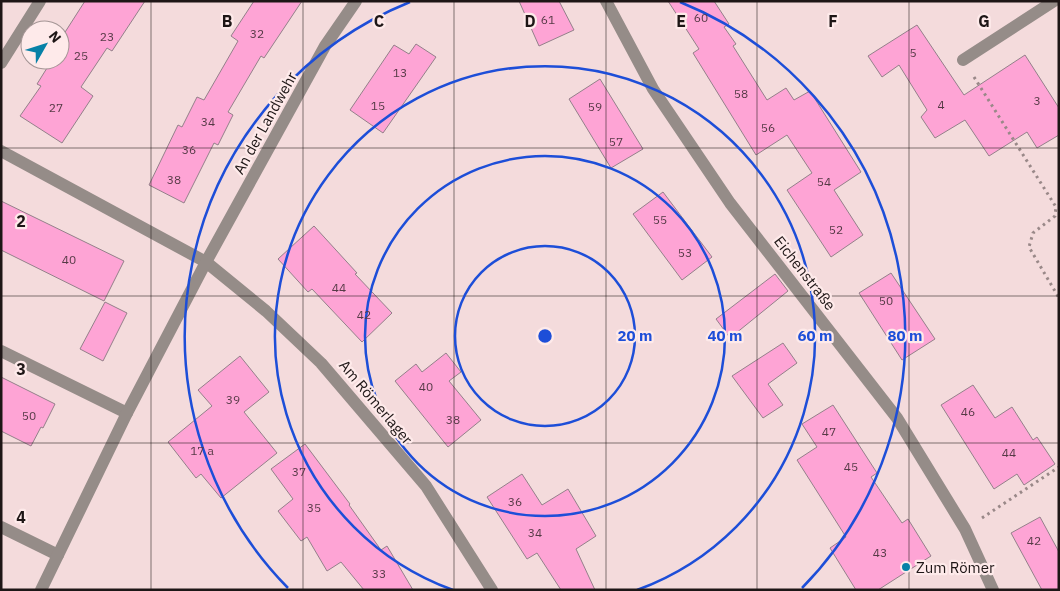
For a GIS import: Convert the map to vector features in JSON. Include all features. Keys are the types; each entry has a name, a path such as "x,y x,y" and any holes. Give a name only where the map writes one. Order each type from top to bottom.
{"street":[{"path":"1,64 40,1"},
{"name":"An der Landwehr","path":"41,590 127,413 206,262 326,46 356,1"},
{"name":"Eichenstraße","path":"606,1 654,89 736,210 896,418 965,529 988,588"},
{"path":"963,60 1054,1"},
{"path":"1,151 206,262"},
{"name":"Am Römerlager","path":"206,262 266,311 322,363 426,486 492,590"},
{"path":"1,352 127,413"},
{"path":"1,527 58,555"}],"path":[{"path":"963,60 1056,207 1055,216 1033,233 1030,247 1059,298"},
{"path":"965,529 1059,467"}],"building":[{"path":"85,1 145,1 112,51 107,48 81,87 93,96 62,143 20,116 41,86 37,84 46,70 70,70 70,24"},
{"path":"254,1 302,1 264,58 261,56 228,112 233,115 218,145 214,143 184,203 149,185 178,125 182,127 197,97 204,100 238,41 231,36"},
{"path":"519,1 559,1 574,30 539,46"},
{"path":"668,1 714,1 729,24 724,27 736,44 733,46 767,100 786,88 794,100 810,91 861,172 834,190 863,235 831,257 787,190 812,173 787,135 756,155 693,53 699,49"},
{"path":"917,25 964,95 1025,55 1059,108 1059,135 1037,148 1027,132 989,156 965,120 935,138 921,117 927,110 899,65 882,77 868,56"},
{"path":"416,44 436,57 383,133 350,110 394,45 409,54"},
{"path":"600,79 643,149 611,168 569,99"},
{"path":"663,192 712,257 682,280 633,214"},
{"path":"1,201 124,261 104,301 1,250"},
{"path":"314,226 357,273 355,274 392,313 362,342 312,289 308,292 278,259"},
{"path":"891,273 935,339 902,360 859,293"},
{"path":"775,274 788,291 730,338 716,319"},
{"path":"105,302 127,313 103,361 80,349"},
{"path":"783,343 797,363 768,384 783,405 763,418 732,376"},
{"path":"446,353 461,372 449,381 481,420 448,447 395,381 416,364 422,372"},
{"path":"240,356 269,392 244,412 277,453 221,498 201,474 196,478 168,442 212,406 198,390"},
{"path":"1,377 55,404 31,446 1,431"},
{"path":"973,385 995,418 1012,407 1033,440 1037,437 1055,464 1024,485 1017,474 994,489 941,405"},
{"path":"833,405 877,473 871,477 902,523 908,519 931,556 878,590 856,590 830,548 846,537 797,460 817,447 802,424"},
{"path":"305,444 350,504 381,550 387,546 413,590 364,590 341,562 327,571 307,537 301,541 278,511 293,499 271,469"},
{"path":"522,474 542,505 568,489 596,536 576,549 595,590 561,590 537,553 527,559 487,497"},
{"path":"1040,517 1059,552 1059,590 1042,590 1011,533"}],"place":[{"name":"Zum Römer","path":"906,567"}]}
